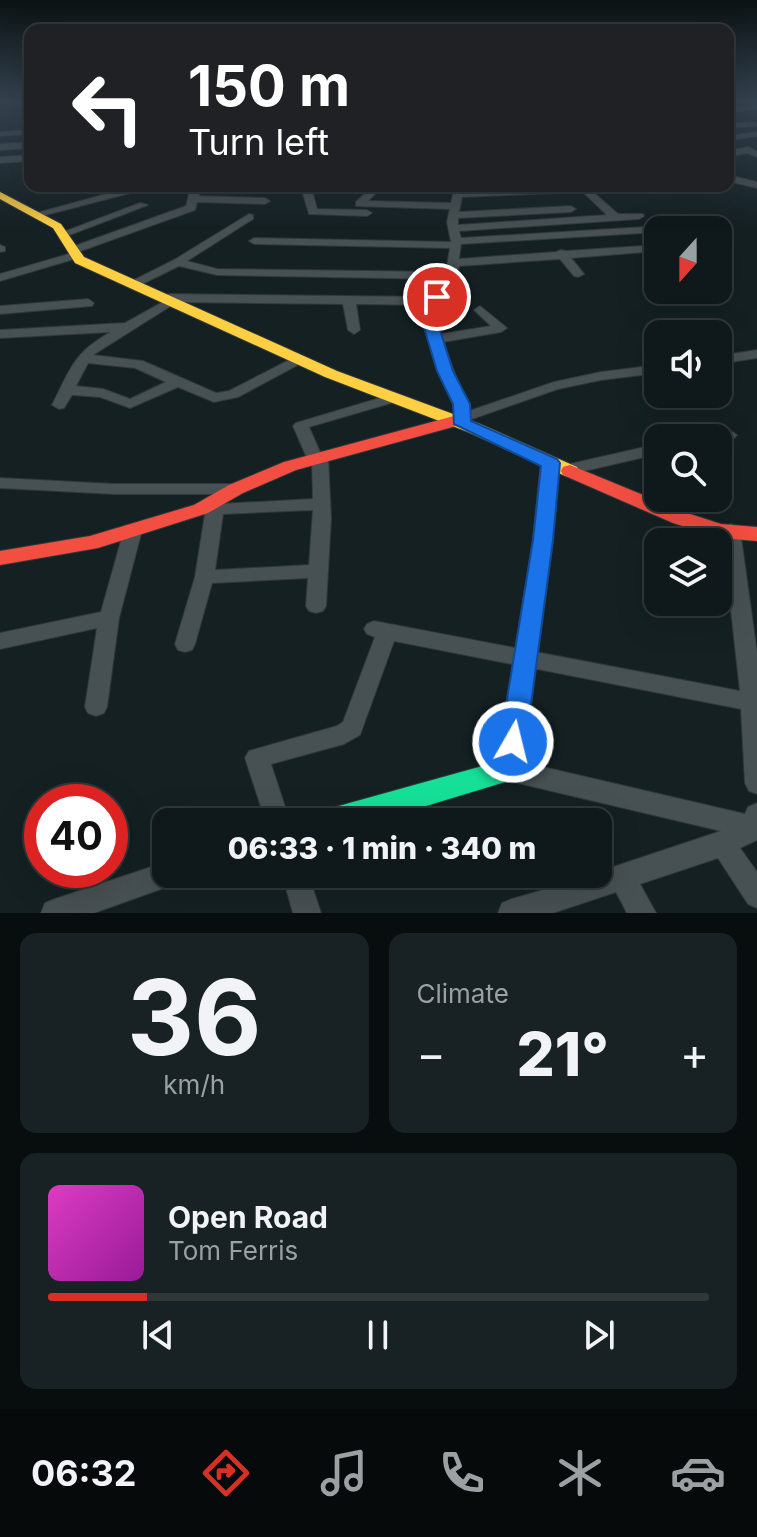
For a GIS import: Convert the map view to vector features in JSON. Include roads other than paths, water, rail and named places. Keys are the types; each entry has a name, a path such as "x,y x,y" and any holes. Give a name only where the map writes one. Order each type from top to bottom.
{"main road":[{"path":"0,195 57,226 79,260 300,360 459,421 559,467 711,528"},
{"path":"0,558 91,543 208,509 236,489 318,458 459,421"},
{"path":"377,808 509,770 543,540 559,467"},
{"path":"732,530 757,534"}],"street":[{"path":"0,147 24,145"},
{"path":"734,153 748,150 757,155"},
{"path":"734,161 757,155"},
{"path":"0,160 24,158"},
{"path":"734,179 757,185"},
{"path":"38,214 129,192"},
{"path":"0,278 187,210 195,199 196,192"},
{"path":"368,209 359,204 372,192"},
{"path":"254,241 365,243 456,217 566,192"},
{"path":"588,192 616,218"},
{"path":"308,194 313,212 368,209 644,228"},
{"path":"195,199 265,201"},
{"path":"63,234 143,205"},
{"path":"365,243 368,209"},
{"path":"456,217 571,209"},
{"path":"456,217 639,216"},
{"path":"132,284 178,262 249,217"},
{"path":"456,217 452,269 428,314 445,371 461,404 459,421 554,386 644,371"},
{"path":"178,262 217,272 452,269 561,253 644,249"},
{"path":"561,253 578,274"},
{"path":"59,405 83,358 92,348 167,300 434,301"},
{"path":"349,300 354,330"},
{"path":"0,310 88,303"},
{"path":"436,339 501,328 480,310"},
{"path":"0,334 126,327"},
{"path":"732,357 757,354"},
{"path":"83,358 128,361 220,398 300,360"},
{"path":"69,390 103,393 130,404 177,382"},
{"path":"316,606 322,504 318,458 301,426 393,398"},
{"path":"559,467 644,452"},
{"path":"0,483 114,489 236,489"},
{"path":"185,644 204,577 208,509 322,504"},
{"path":"96,707 109,618 133,530"},
{"path":"732,537 754,702 757,783"},
{"path":"204,577 318,571"},
{"path":"0,641 109,618"},
{"path":"273,808 257,758 344,734 352,728 381,631 754,702"},
{"path":"509,770 755,823"},
{"path":"512,913 723,844 755,823"},
{"path":"723,844 757,895"},
{"path":"622,877 642,913"},
{"path":"55,913 152,880"},
{"path":"299,888 307,913"}]}
